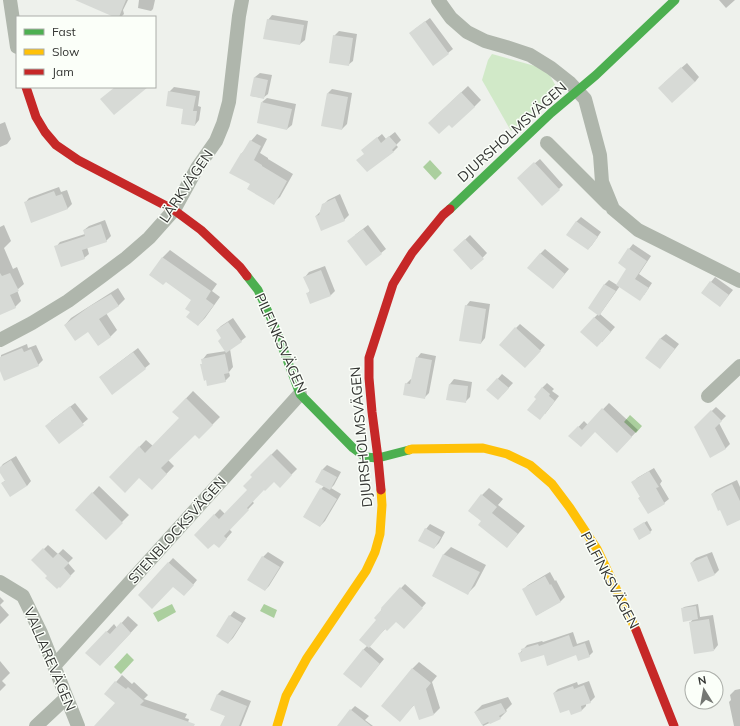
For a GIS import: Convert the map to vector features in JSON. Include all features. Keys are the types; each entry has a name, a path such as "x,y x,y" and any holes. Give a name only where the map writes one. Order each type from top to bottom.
{"street":[{"path":"10,0 16,40"},
{"name":"LÄRKVÄGEN","path":"0,340 68,301 126,258 149,238 174,210 197,168 216,141 223,124 229,102 242,0"},
{"path":"438,0 452,18 467,32 485,41 530,55 551,68 585,99 600,155 602,182 613,209"},
{"name":"DJURSHOLMSVÄGEN","path":"277,726 286,696 307,658 366,571 375,552 380,534 382,505 378,458 371,406 369,358 393,284 412,253 443,215 551,113 596,75 675,0"},
{"name":"PILFINKSVÄGEN","path":"26,88 36,117 45,132 56,145 78,160 174,210 201,230 240,267 258,290 274,325 300,394 365,458 378,458 412,449 483,448 507,454 530,465 552,484 597,549 640,639 674,726"},
{"path":"547,143 613,209 638,230 740,281"},
{"path":"708,396 740,366"},
{"name":"STENBLOCKSVÄGEN","path":"54,666 300,394"},
{"name":"VALLAREVÄGEN","path":"0,582 23,596 41,633 78,726"},
{"path":"36,726 66,698"}],"shaded area":[{"path":"492,54 535,66 549,74 557,88 551,97 511,131 482,80 488,60"},
{"path":"430,160 442,173 435,180 423,167"},
{"path":"630,415 642,426 636,433 624,422"},
{"path":"172,604 176,612 158,622 153,613"},
{"path":"264,604 277,610 274,618 260,611"},
{"path":"127,653 134,660 121,674 114,667"}],"building":[{"path":"75,0 126,0 119,16 112,16"},
{"path":"267,19 304,25 300,45 263,39"},
{"path":"425,21 449,54 433,66 409,33"},
{"path":"333,35 353,38 349,66 329,63"},
{"path":"681,67 695,82 672,103 658,88"},
{"path":"254,77 268,80 264,99 250,96"},
{"path":"114,88 147,88 114,115 100,99"},
{"path":"168,91 196,96 193,111 197,111 195,126 181,124 183,109 166,106"},
{"path":"461,92 475,107 452,128 449,125 439,134 428,123"},
{"path":"327,93 348,97 342,130 321,126"},
{"path":"261,102 292,109 287,130 257,123"},
{"path":"389,136 397,145 392,150 394,152 367,172 356,160 364,154 361,150 377,137 381,143"},
{"path":"250,140 261,146 254,160 287,181 274,205 247,189 250,184 229,173"},
{"path":"534,162 560,190 542,206 517,178"},
{"path":"54,191 56,196 62,194 68,209 31,223 24,202"},
{"path":"335,198 345,221 321,231 315,216 319,215 322,204"},
{"path":"576,221 598,237 588,250 566,235"},
{"path":"101,224 107,242 82,250 85,259 61,267 54,246 85,236 83,230"},
{"path":"363,229 382,254 366,266 347,241"},
{"path":"465,239 484,259 471,270 453,250"},
{"path":"628,248 647,261 635,279 649,288 640,301 616,285 626,269 618,263"},
{"path":"540,253 565,274 553,289 527,268"},
{"path":"162,257 211,291 206,299 214,305 198,326 186,317 190,312 185,309 191,300 166,282 163,285 149,275"},
{"path":"321,270 331,296 310,304 306,293 310,292 303,277"},
{"path":"0,273 2,276 10,273 19,291 10,295 16,308 0,315"},
{"path":"710,281 729,295 720,307 701,293"},
{"path":"604,284 616,291 599,316 588,308"},
{"path":"111,294 119,306 99,319 111,337 98,346 88,332 75,341 64,325 90,306"},
{"path":"465,305 486,309 481,344 459,341"},
{"path":"594,317 611,332 597,347 580,332"},
{"path":"228,322 242,342 226,353 218,341 221,338 216,330"},
{"path":"515,327 541,351 525,368 499,345"},
{"path":"660,338 675,349 660,369 645,358"},
{"path":"22,348 24,352 31,349 39,366 4,381 0,371 0,357"},
{"path":"133,352 146,369 112,395 99,377"},
{"path":"225,354 229,373 224,374 226,382 207,386 206,380 204,381 200,364 202,364 201,359"},
{"path":"416,357 432,360 425,399 403,395 405,383 410,384"},
{"path":"497,378 509,388 498,400 486,390"},
{"path":"449,384 468,386 466,403 446,400"},
{"path":"542,387 555,401 540,420 527,410 536,399 534,397"},
{"path":"186,398 213,425 199,439 195,435 161,468 167,474 152,490 139,478 125,493 109,477 139,446 145,453 179,418 172,412"},
{"path":"70,406 84,425 59,444 45,426"},
{"path":"602,408 632,437 617,453 595,432 581,447 568,436 578,426 582,430"},
{"path":"711,410 722,421 715,428 726,449 710,458 694,427"},
{"path":"271,454 292,475 280,488 274,482 265,491 264,490 247,508 249,510 224,536 227,539 219,548 214,544 208,549 194,535 214,514 219,519 247,490 243,486 252,477 250,475"},
{"path":"11,460 27,486 10,497 1,483 5,481 0,473 0,467"},
{"path":"322,469 337,477 330,490 315,482"},
{"path":"649,471 659,487 656,488 665,504 648,514 638,498 640,497 631,482"},
{"path":"732,484 740,501 740,520 727,526 720,510 718,511 711,494"},
{"path":"320,488 337,499 320,527 303,517"},
{"path":"92,492 123,523 106,540 75,510"},
{"path":"481,494 497,507 492,513 518,534 507,548 478,525 481,521 468,511"},
{"path":"644,522 651,533 639,540 633,529"},
{"path":"425,528 441,537 434,549 418,541"},
{"path":"43,548 53,558 58,553 69,563 64,568 71,576 60,588 59,587 57,589 45,578 47,576 31,560"},
{"path":"443,554 480,572 468,595 432,576"},
{"path":"262,556 280,567 265,591 247,580"},
{"path":"707,556 715,575 698,582 690,563"},
{"path":"168,562 194,585 184,596 173,587 152,609 138,595"},
{"path":"545,576 561,602 536,616 522,589"},
{"path":"400,587 423,608 404,629 396,622 387,631 385,629 369,648 359,640 376,620 374,618 382,609 381,608"},
{"path":"696,606 698,619 683,622 681,608"},
{"path":"229,615 242,623 228,644 216,636"},
{"path":"709,619 714,651 694,654 689,622"},
{"path":"121,622 131,633 100,666 85,653 106,631 110,634"},
{"path":"569,635 573,647 585,643 590,657 578,661 576,655 547,666 544,655 521,662 518,653 522,652 521,649 538,644 539,646"},
{"path":"363,649 380,664 361,688 343,674"},
{"path":"412,668 431,683 426,689 434,715 419,720 414,705 400,722 381,706"},
{"path":"115,681 126,689 128,687 144,701 140,705 195,724 194,726 94,726 115,703 104,694"},
{"path":"584,685 591,703 581,706 582,711 571,715 569,710 560,713 553,693 573,686 574,689"},
{"path":"217,694 247,706 239,726 220,726 225,716 210,710"},
{"path":"501,703 506,712 499,716 501,719 490,724 488,722 482,725 474,712"},
{"path":"350,709 371,726 337,726"}],"traffic: fast":[{"path":"450,209 551,113 596,75 675,0"},
{"path":"247,276 258,290 274,325 300,394 353,448 365,457 378,458 409,450"}],"traffic: slow":[{"path":"409,450 483,448 507,454 530,465 552,484 597,549 636,630"},
{"path":"277,726 286,696 307,658 366,571 375,552 380,534 382,505 381,490"}],"traffic: jam":[{"path":"26,88 36,117 45,132 56,145 78,160 174,210 201,230 240,267 247,276"},
{"path":"381,490 372,412 369,358 393,284 412,253 443,215 450,209"},
{"path":"636,630 674,726"}]}
